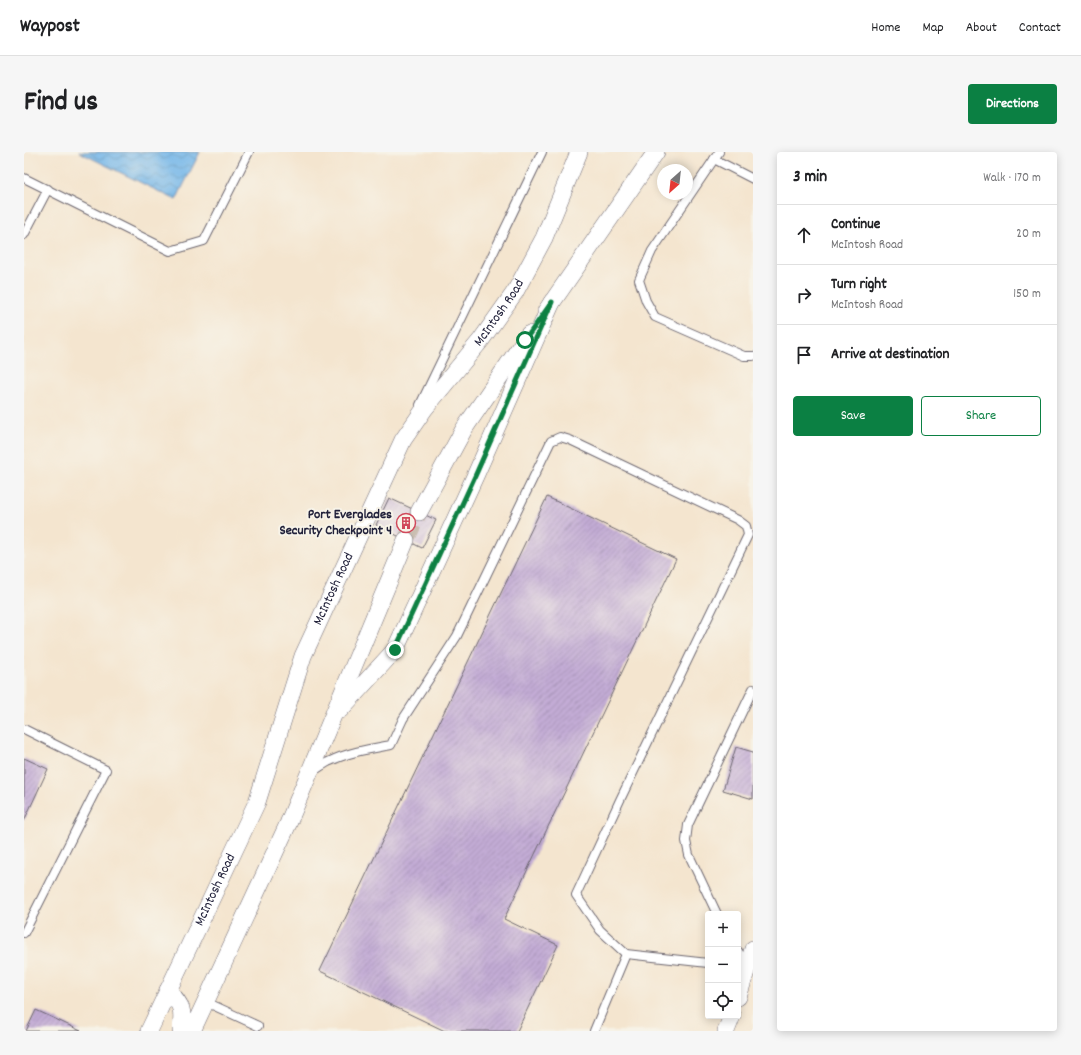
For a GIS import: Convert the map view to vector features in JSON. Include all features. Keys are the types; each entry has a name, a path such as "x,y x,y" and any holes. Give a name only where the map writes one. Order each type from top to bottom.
{"street":[{"name":"McIntosh Road","path":"149,1031 257,802 303,656 403,440 425,408 481,340 516,292 544,238 579,152"},
{"path":"419,512 464,429 656,152"},
{"path":"332,719 395,650 476,474 552,302"},
{"path":"192,1031 288,824 406,540"},
{"path":"740,983 743,967 753,949"},
{"path":"168,990 180,1004 182,1016 181,1031"},
{"path":"726,1031 731,1019"}],"lane":[{"path":"24,178 170,251 204,241 249,152"},
{"path":"403,440 542,152"},
{"path":"753,179 716,156 652,251 639,280 646,301 656,317 744,356 753,356"},
{"path":"24,235 48,190"},
{"path":"306,781 316,769 335,759 355,751 391,745 403,719 456,636 551,441 560,437 570,440 738,520 746,526 748,535 620,800 576,895 600,930 626,954 705,963"},
{"path":"716,911 689,855 686,841 688,826 753,690"},
{"path":"24,729 106,770 24,933"},
{"path":"594,1031 626,954"},
{"path":"206,1002 258,1026"}],"water":[{"path":"79,152 200,152 176,200"}],"building":[{"path":"547,497 676,559 504,919 558,945 517,1031 445,1031 320,971"},
{"name":"Port Everglades Security Checkpoint 4","path":"389,498 436,520 422,548 376,525"},
{"path":"736,747 753,752 753,799 723,790"},
{"path":"24,758 48,769 24,821"},
{"path":"36,1010 81,1031 26,1031"}],"tunnel":[{"path":"406,540 419,512"}],"place":[{"name":"Port Everglades Security Checkpoint 4","path":"406,523"}],"route":[{"path":"395,650 476,474 552,302 525,340"}]}
